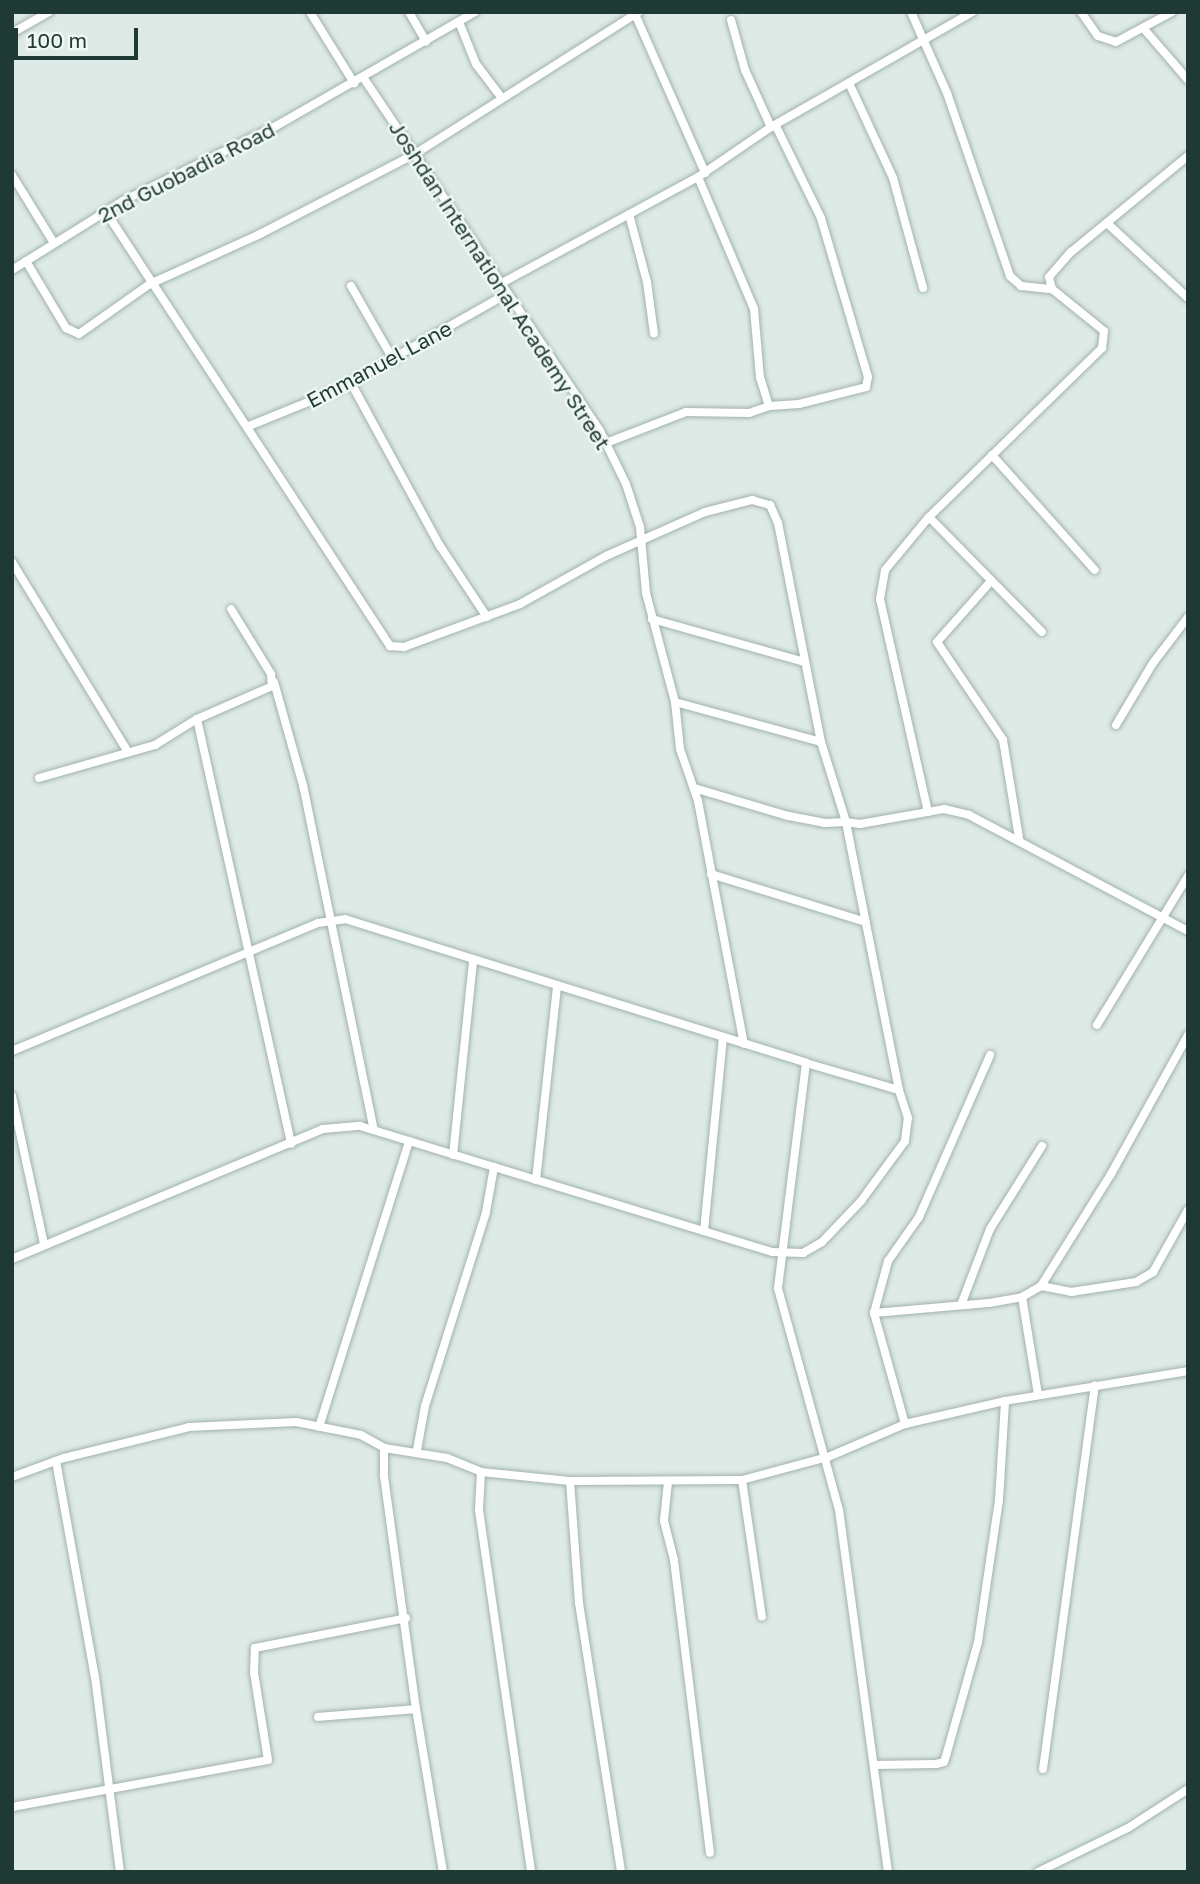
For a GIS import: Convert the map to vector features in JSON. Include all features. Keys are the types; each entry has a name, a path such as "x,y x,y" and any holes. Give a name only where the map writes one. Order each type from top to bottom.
{"street":[{"path":"12,33 49,12"},
{"path":"310,12 354,83"},
{"path":"409,12 426,41"},
{"name":"2nd Guobadia Road","path":"12,270 106,212 354,83 475,12"},
{"path":"912,12 947,93 1010,276 1021,286 1052,289 1104,331 1102,348 929,517 885,570 880,598 928,812"},
{"path":"500,284 702,175 774,126 973,12"},
{"path":"1081,12 1098,36 1116,42 1172,12"},
{"path":"26,261 73,333 85,331 150,284 258,236 415,154 637,13 754,309 760,377 769,406"},
{"path":"606,443 686,412 749,413 769,406 799,404 861,389 868,383 821,218 745,71 731,20"},
{"path":"459,22 476,64 501,97"},
{"path":"1144,29 1188,80"},
{"name":"Joshdan International Academy Street","path":"363,77 505,295 606,443 626,484 642,541 652,619 675,702 680,749 694,788 744,1044"},
{"path":"849,83 893,178 923,288"},
{"path":"1052,289 1052,273 1188,156"},
{"path":"12,175 54,243"},
{"path":"12,1259 323,1129 374,1129 704,1231 782,1252 803,1252 822,1241 900,1149 908,1118 846,822 821,742 778,523 770,505 752,500 705,512 487,617 404,647 390,646 249,426 150,284 106,212"},
{"path":"629,214 647,282 654,334"},
{"path":"1108,224 1188,298"},
{"path":"351,286 394,360"},
{"name":"Emmanuel Lane","path":"249,426 352,383 505,295"},
{"path":"352,383 440,546 487,617"},
{"path":"992,455 1095,570"},
{"path":"929,517 1042,632"},
{"path":"12,562 128,752"},
{"path":"991,581 937,642 1003,740 1019,838"},
{"path":"231,609 274,682 291,734 374,1129"},
{"path":"1116,726 1153,663 1188,617"},
{"path":"652,619 805,663"},
{"path":"39,778 155,745 197,719 274,682"},
{"path":"675,702 821,742"},
{"path":"197,719 291,1144"},
{"path":"694,788 788,816 825,823 860,824 954,810 1019,838 1188,931"},
{"path":"711,874 866,922"},
{"path":"1097,1025 1160,916 1188,876"},
{"path":"12,1051 332,920 353,922 900,1090"},
{"path":"453,1155 473,961"},
{"path":"536,1180 557,986"},
{"path":"874,1313 1022,1297 1041,1286 1111,1174 1188,1035"},
{"path":"704,1231 723,1037"},
{"path":"905,1424 874,1313 888,1261 919,1217 990,1055"},
{"path":"806,1063 778,1288 828,1457 875,1765 888,1872"},
{"path":"12,1096 44,1244"},
{"path":"319,1427 410,1141"},
{"path":"961,1304 989,1230 1042,1146"},
{"path":"417,1450 425,1406 486,1212 494,1167"},
{"path":"1041,1286 1071,1292 1143,1279 1153,1272 1188,1210"},
{"path":"1022,1297 1038,1395"},
{"path":"12,1477 56,1461 189,1427 296,1422 361,1435 384,1448 417,1450 481,1472 570,1481 742,1480 828,1457 905,1424 1005,1401 1188,1371"},
{"path":"1043,1769 1095,1386"},
{"path":"875,1765 936,1764 946,1756 978,1642 999,1500 1005,1401"},
{"path":"384,1448 384,1476 406,1618 416,1709 443,1872"},
{"path":"56,1461 110,1786 120,1872"},
{"path":"481,1472 479,1510 531,1872"},
{"path":"742,1480 762,1617"},
{"path":"570,1481 579,1603 621,1872"},
{"path":"668,1482 664,1521 674,1560 710,1853"},
{"path":"12,1807 110,1786 268,1760 254,1673 255,1648 406,1618"},
{"path":"318,1717 416,1709"},
{"path":"1038,1872 1128,1828 1188,1789"}]}
